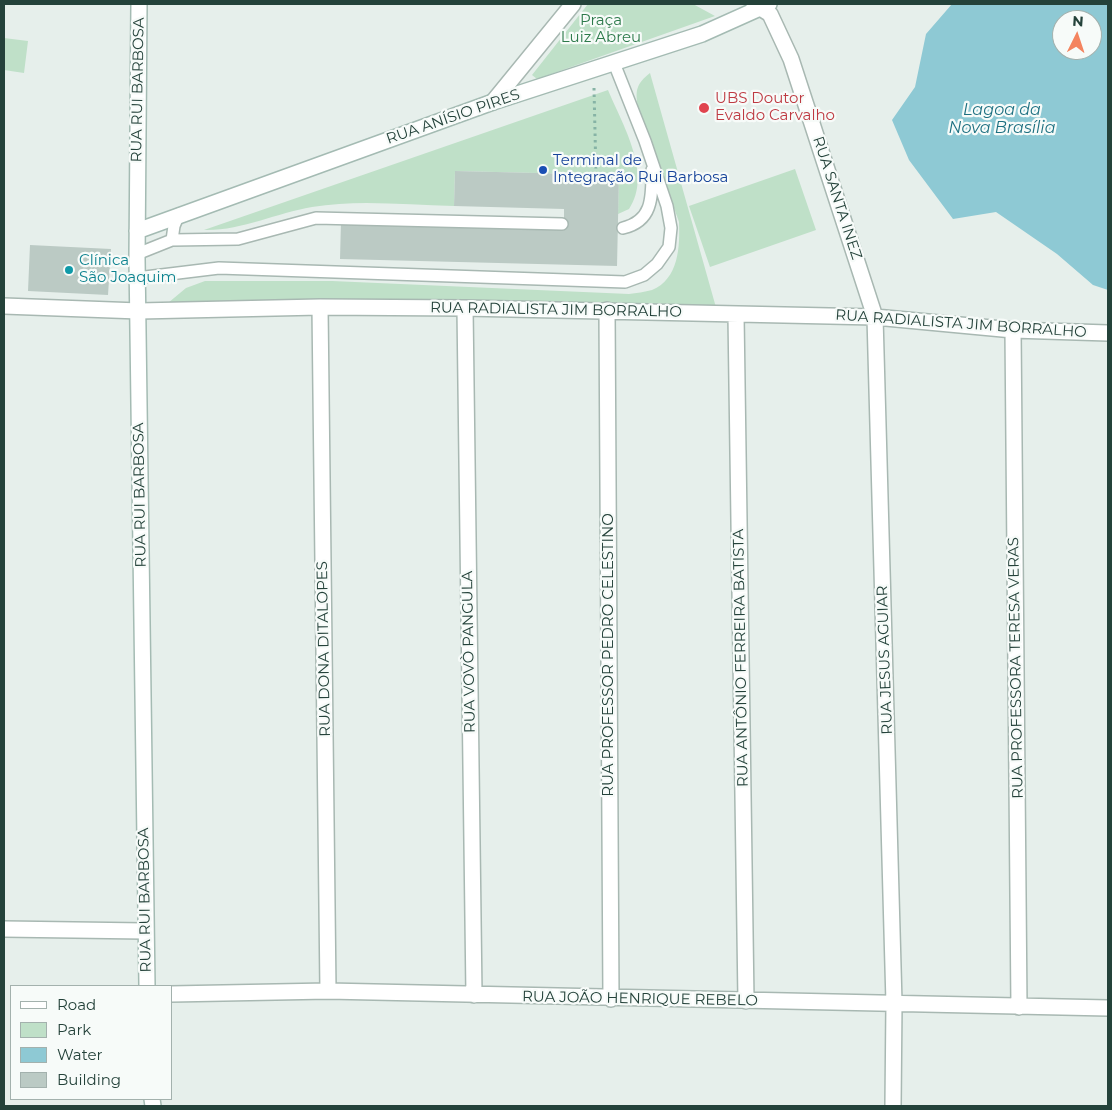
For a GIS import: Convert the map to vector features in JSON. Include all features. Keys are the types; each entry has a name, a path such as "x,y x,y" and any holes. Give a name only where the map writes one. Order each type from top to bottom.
{"street":[{"name":"RUA RUI BARBOSA","path":"140,4 137,254 144,931 147,985"},
{"path":"493,102 573,4"},
{"name":"RUA ANÍSIO PIRES","path":"137,231 179,214 493,102 702,34 762,5"},
{"name":"RUA SANTA INEZ","path":"762,5 770,14 791,59 875,317"},
{"name":"RUA RADIALISTA JIM BORRALHO","path":"4,306 138,311 320,307 608,310 875,317 1013,330 1108,333"},
{"name":"RUA DONA DITALOPES","path":"320,307 328,991"},
{"name":"RUA VOVÒ PANGULA","path":"465,308 474,995"},
{"name":"RUA PROFESSOR PEDRO CELESTINO","path":"608,310 611,999"},
{"name":"RUA ANTÔNIO FERREIRA BATISTA","path":"736,314 746,1000"},
{"name":"RUA JESUS AGUIAR","path":"875,317 894,1003 893,1106"},
{"name":"RUA PROFESSORA TERESA VERAS","path":"1013,330 1019,1006"},
{"path":"4,929 144,931"},
{"name":"RUA JOÃO HENRIQUE REBELO","path":"172,994 328,991 611,999 1108,1008"}],"lane":[{"path":"138,278 219,268 624,282 644,275 657,264 670,247 671,228 667,206 645,141 614,63"},
{"path":"623,228 636,225 647,214 652,189 652,166"},
{"path":"172,240 174,226 179,214"},
{"path":"137,254 172,240 238,239 316,218 562,224"}],"path":[{"path":"594,69 596,175"}],"green space":[{"name":"Praça Luiz Abreu","path":"588,4 693,4 715,16 537,79 532,75"},
{"path":"4,38 28,41 24,73 4,70"},
{"path":"650,73 717,311 162,308 186,288 205,281 332,281 629,294 652,290 661,285 673,270 678,251 679,222 638,107 639,84"},
{"path":"608,90 627,133 637,165 636,195 629,209 618,214 619,175 455,171 454,206 347,203 312,207 231,228 204,230"},
{"path":"795,169 816,230 710,267 689,206"}],"water":[{"name":"Lagoa da Nova Brasília","path":"952,4 1108,4 1108,290 1093,285 1057,254 996,212 953,219 909,160 892,120 915,87 926,34"}],"building":[{"path":"455,171 619,175 617,266 340,259 341,221 564,227 564,209 454,206"},
{"name":"Clínica São Joaquim","path":"30,245 111,249 108,295 28,291"}],"place":[{"name":"UBS Doutor Evaldo Carvalho","path":"704,108"},
{"name":"Terminal de Integração Rui Barbosa","path":"543,170"},
{"name":"Clínica São Joaquim","path":"69,270"}]}
